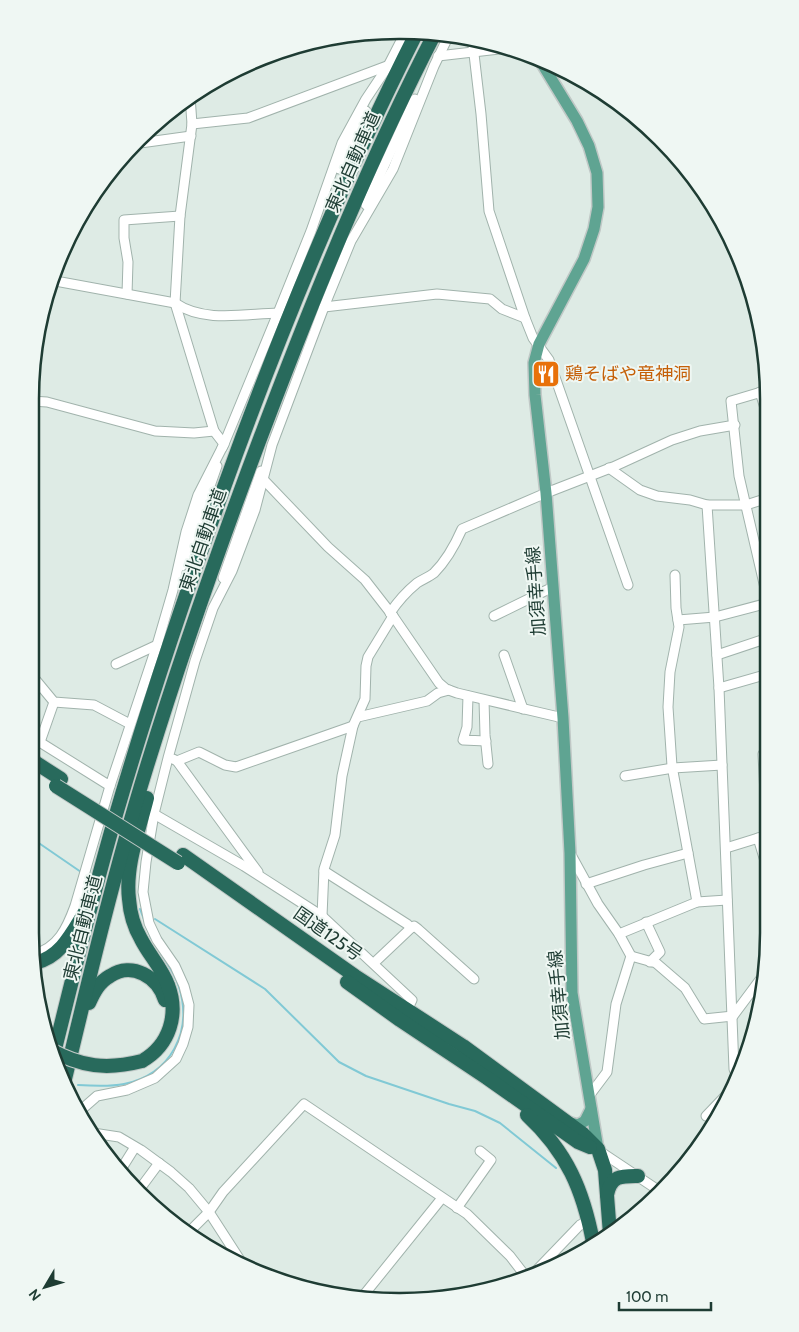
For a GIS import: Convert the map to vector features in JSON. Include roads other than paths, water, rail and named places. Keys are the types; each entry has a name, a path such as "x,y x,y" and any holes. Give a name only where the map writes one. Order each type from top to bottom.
{"highway":[{"name":"東北自動車道","path":"56,1042 115,818 167,650 201,550 264,377 328,221 413,40"},
{"name":"東北自動車道","path":"67,1072 106,907 147,767 216,555 314,297 360,188 431,41"},
{"path":"61,1056 80,1063 124,1066 152,1055 165,1039 171,1023 173,1004 168,984 140,939 132,920 128,899 131,860 148,794 168,702"},
{"name":"国道125号","path":"39,766 58,782 180,859 355,976 487,1078 578,1142 598,1150"},
{"name":"国道125号","path":"39,774 58,782"},
{"path":"40,962 46,960 60,950 92,901"},
{"path":"77,1026 96,990 111,974 127,970 145,974 152,978 162,991 167,1006 165,1024 158,1039 141,1058"},
{"path":"404,1015 515,1105 537,1125 557,1148 568,1164 581,1191 592,1237"},
{"name":"国道125号","path":"404,1015 463,1046 583,1134 598,1150 605,1170 609,1226"},
{"path":"57,1045 84,1056 106,1060 141,1058"},
{"path":"598,1150 598,1233"},
{"path":"607,1198 608,1187 616,1179 621,1176 638,1176"}],"main road":[{"name":"加須幸手線","path":"546,70 577,121 589,146 597,173 598,206 594,229 584,259 539,344 534,363 535,394 546,493 563,718 570,853 572,993 598,1150"},
{"path":"567,1122 578,1126 583,1123 591,1109"}],"street":[{"path":"322,200 402,39"},
{"path":"351,241 393,169 445,42"},
{"path":"473,47 481,114 489,211 532,338 539,344 548,360 628,585"},
{"path":"438,56 492,51"},
{"path":"192,124 248,118 388,66"},
{"path":"173,590 204,510 224,444 278,313 342,143 366,99 388,66"},
{"path":"213,608 232,571 256,510 262,478 272,445 324,307 387,154 413,102 434,66"},
{"path":"191,106 192,124 180,216 175,303 214,431 224,444"},
{"path":"146,142 190,136"},
{"path":"127,294 128,262 124,238 124,220 180,216"},
{"path":"59,282 175,303 183,308 206,316 278,313"},
{"path":"324,307 437,294 490,299 502,309 525,318"},
{"path":"760,392 731,401 739,476 760,567"},
{"path":"39,402 155,431 194,434 214,431"},
{"path":"322,916 324,871 335,835 342,776 353,726 365,699 368,657 403,596 419,582 434,573 454,548 462,529 672,440 700,431 735,425"},
{"path":"40,951 50,947 58,939 68,925 75,906 110,786 169,605 180,554 195,504 206,477 224,444"},
{"path":"609,468 640,490 658,496 690,500 707,505 746,505 760,501"},
{"path":"84,1107 97,1096 127,1090 155,1078 176,1059 188,1027 189,1005 184,986 175,966 149,923 143,892 146,862 154,814 195,661 240,523 262,478"},
{"path":"262,478 328,547 365,580 439,683 449,690 468,696 563,718"},
{"path":"707,505 719,688 734,1068"},
{"path":"675,575 679,628 670,672 668,707 673,768 697,902"},
{"path":"494,616 553,587"},
{"path":"678,620 715,617 760,604"},
{"path":"717,655 760,641"},
{"path":"116,664 157,645"},
{"path":"504,655 523,709"},
{"path":"719,688 760,676"},
{"path":"39,684 54,702 94,705 130,724"},
{"path":"358,717 427,701 438,693 449,690"},
{"path":"468,696 467,727 463,740 486,741"},
{"path":"484,700 488,764"},
{"path":"54,702 40,742 110,786"},
{"path":"177,761 198,752 225,766 236,767 353,726"},
{"path":"168,758 177,761 261,877"},
{"path":"625,776 673,768 722,765"},
{"path":"154,814 261,877 322,916 412,1000 404,1015"},
{"path":"726,848 760,837"},
{"path":"570,853 586,884 631,956 656,964 685,988 704,1019 733,1016 756,985"},
{"path":"586,884 688,853"},
{"path":"324,871 411,928"},
{"path":"619,934 697,902 727,900"},
{"path":"646,922 660,952 650,962"},
{"path":"374,963 414,926 474,979"},
{"path":"589,1096 607,1072 616,1004 631,956"},
{"path":"193,1228 223,1192 304,1104 467,1214 510,1256 522,1272"},
{"path":"706,1116 716,1106"},
{"path":"101,1134 119,1137 159,1163 189,1188 208,1212 236,1254"},
{"path":"124,1165 135,1147"},
{"path":"598,1150 655,1188"},
{"path":"457,1208 491,1160 480,1151"},
{"path":"142,1186 159,1163"},
{"path":"367,1291 442,1198"},
{"path":"543,1264 580,1225 589,1220"}],"waterway":[{"path":"39,843 81,872"},
{"path":"140,909 151,938"},
{"path":"155,919 265,989 339,1062 366,1076 475,1111 500,1123 556,1168"},
{"path":"78,1085 113,1086 140,1079 166,1061 174,1049 180,1035 183,1020 183,1004 176,978 159,950"}],"tunnel":[{"path":"206,511 238,522"}],"place":[{"name":"鶏そばや竜神洞","path":"546,374"}]}
